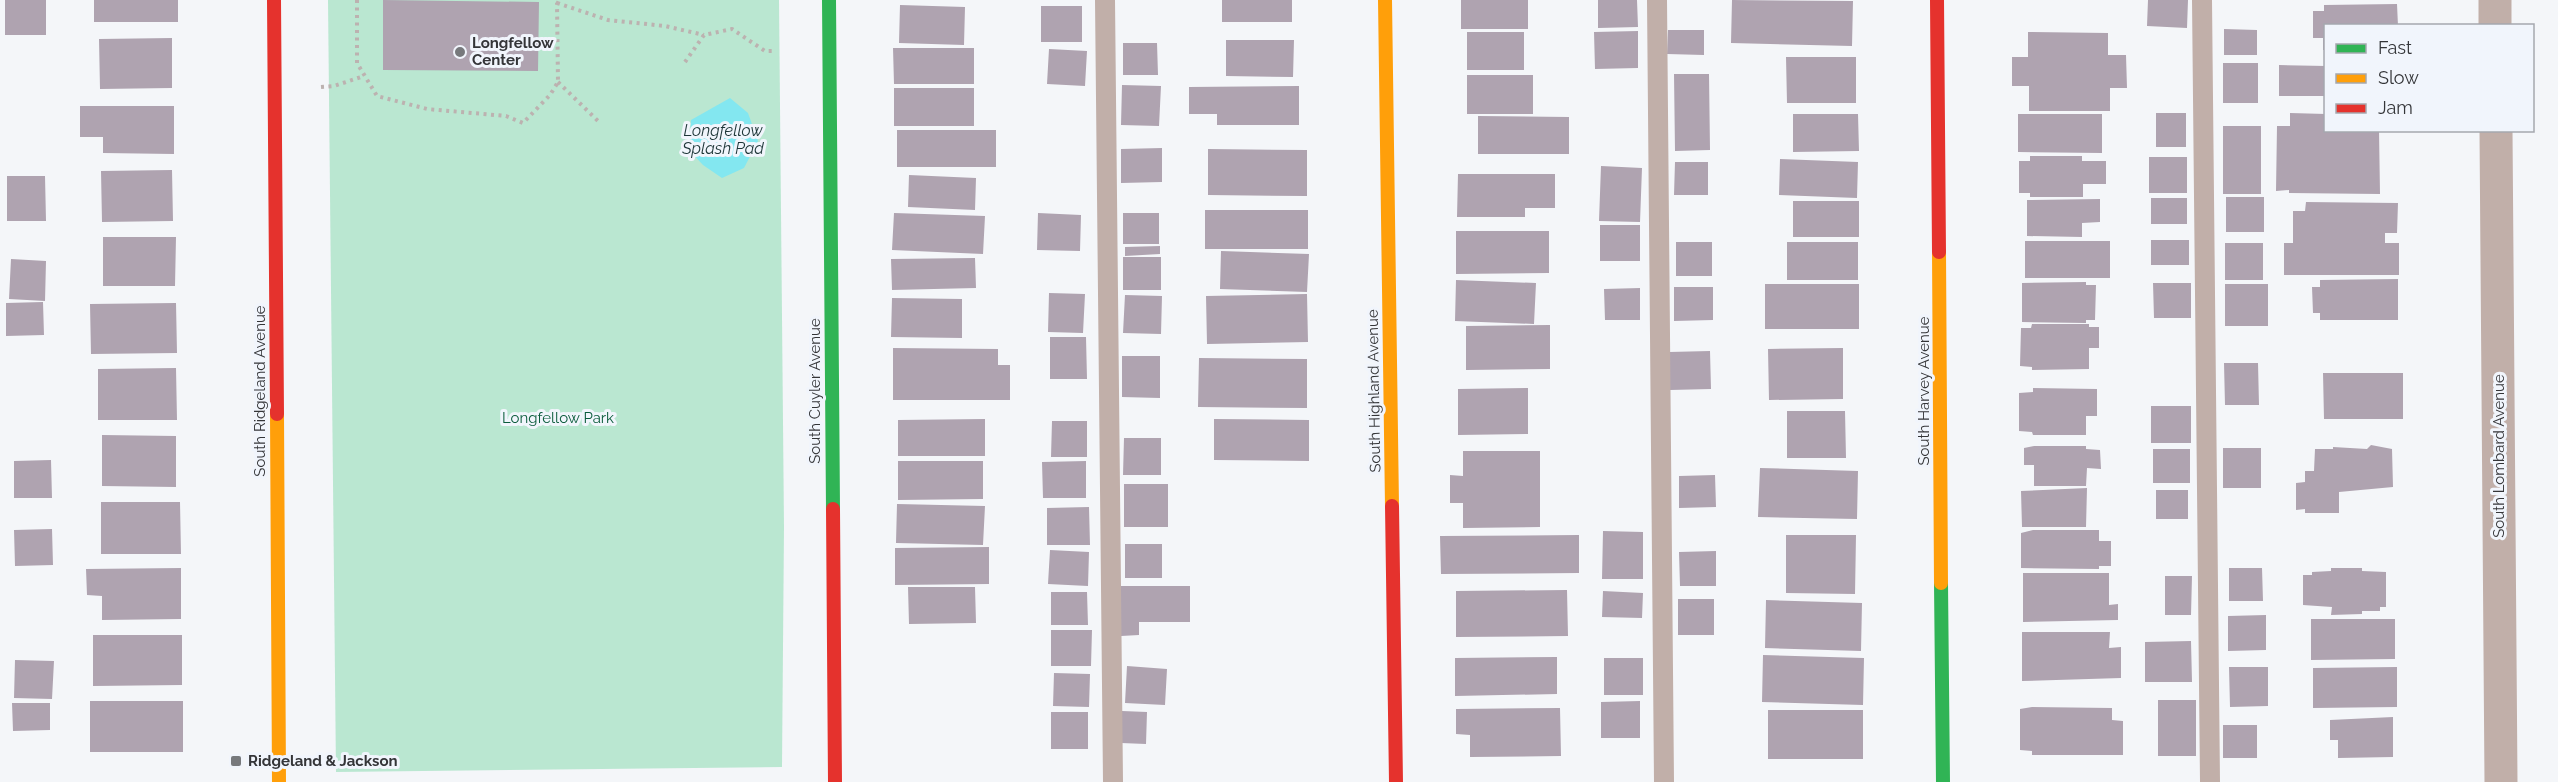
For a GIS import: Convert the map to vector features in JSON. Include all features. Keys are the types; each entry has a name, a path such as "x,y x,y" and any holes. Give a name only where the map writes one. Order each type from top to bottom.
{"street":[{"name":"South Ridgeland Avenue","path":"274,0 279,782"},
{"name":"South Cuyler Avenue","path":"829,0 835,782"},
{"name":"South Highland Avenue","path":"1385,0 1396,782"},
{"name":"South Harvey Avenue","path":"1937,0 1943,782"},
{"path":"2495,0 2495,24"},
{"name":"South Lombard Avenue","path":"2496,132 2501,782"}],"lane":[{"path":"1105,0 1113,782"},
{"path":"1657,0 1664,782"},
{"path":"2202,0 2210,782"}],"path":[{"path":"357,0 357,63 377,96 427,109 506,116 523,123 550,95 558,82 555,2 608,20 665,26 704,35 732,29 765,51 776,51"},
{"path":"685,62 704,35"},
{"path":"321,87 334,86 364,76"},
{"path":"558,82 598,121"}],"green space":[{"name":"Longfellow Park","path":"328,0 779,0 784,527 782,767 336,772"}],"water":[{"name":"Longfellow Splash Pad","path":"730,98 748,113 758,141 744,168 722,178 703,165 689,150 691,120"}],"building":[{"path":"5,0 46,0 46,35 5,35"},
{"path":"94,0 178,0 178,22 94,22"},
{"name":"Longfellow Center","path":"383,0 539,2 538,71 383,70"},
{"path":"1222,0 1292,0 1292,22 1222,22"},
{"path":"1461,0 1528,0 1528,29 1461,29"},
{"path":"1598,0 1637,0 1638,27 1598,28"},
{"path":"1732,0 1853,1 1852,46 1731,43"},
{"path":"2148,0 2188,0 2187,28 2147,26"},
{"path":"2397,4 2398,24 2324,24 2323,50 2323,38 2313,38 2313,11 2324,11 2324,5"},
{"path":"900,5 965,7 964,45 899,43"},
{"path":"1041,6 1082,6 1082,42 1041,42"},
{"path":"2224,29 2257,30 2257,55 2224,55"},
{"path":"1668,30 1704,30 1704,55 1667,54"},
{"path":"1638,31 1638,68 1595,69 1594,32"},
{"path":"1467,32 1524,32 1524,70 1467,70"},
{"path":"2028,32 2108,33 2108,55 2126,55 2127,88 2110,88 2110,111 2029,111 2029,86 2012,86 2012,57 2028,57"},
{"path":"172,38 172,88 100,89 99,39"},
{"path":"1226,40 1294,40 1293,77 1226,76"},
{"path":"1123,43 1157,43 1158,75 1123,75"},
{"path":"893,48 974,48 974,84 894,84"},
{"path":"1049,49 1087,51 1085,86 1047,84"},
{"path":"1786,57 1856,57 1856,103 1787,103"},
{"path":"2223,63 2258,63 2258,103 2223,103"},
{"path":"2279,65 2324,66 2324,96 2279,96"},
{"path":"1674,74 1709,74 1710,150 1675,151"},
{"path":"1467,75 1533,75 1533,114 1467,114"},
{"path":"1122,85 1161,86 1159,126 1121,125"},
{"path":"1299,86 1299,125 1217,125 1217,114 1189,114 1189,87"},
{"path":"894,88 974,88 974,126 894,126"},
{"path":"80,106 174,106 174,154 103,153 103,137 80,137"},
{"path":"2156,113 2186,113 2186,147 2156,147"},
{"path":"2290,113 2324,114 2324,132 2379,132 2380,194 2276,191 2277,126 2290,126"},
{"path":"1793,114 1858,114 1859,151 1793,152"},
{"path":"2018,114 2102,114 2102,153 2018,152"},
{"path":"1478,116 1569,117 1569,154 1478,154"},
{"path":"2223,126 2261,126 2261,194 2223,194"},
{"path":"897,130 996,130 996,167 897,167"},
{"path":"1162,148 1162,182 1121,183 1121,149"},
{"path":"1208,149 1307,150 1307,196 1208,195"},
{"path":"2030,156 2082,156 2082,161 2106,161 2106,184 2083,184 2083,197 2030,197 2030,193 2019,193 2019,161 2030,161"},
{"path":"2149,157 2187,157 2187,193 2149,193"},
{"path":"1780,159 1858,162 1857,198 1779,195"},
{"path":"1675,162 1708,162 1708,195 1674,195"},
{"path":"1601,166 1642,168 1640,222 1599,221"},
{"path":"172,170 173,221 102,222 101,171"},
{"path":"1458,174 1555,174 1555,208 1525,208 1525,217 1457,217"},
{"path":"909,175 976,178 975,210 908,207"},
{"path":"7,176 45,176 46,221 7,221"},
{"path":"2226,197 2264,197 2264,232 2226,232"},
{"path":"2151,198 2187,198 2187,224 2151,224"},
{"path":"2100,199 2100,222 2082,223 2082,237 2027,236 2027,200"},
{"path":"1793,201 1859,201 1859,237 1793,237"},
{"path":"2306,202 2398,203 2397,233 2385,233 2385,243 2399,243 2399,275 2284,275 2284,243 2293,243 2293,211 2305,211"},
{"path":"1205,210 1308,210 1308,249 1205,249"},
{"path":"894,213 985,216 983,254 892,250"},
{"path":"1038,213 1081,215 1080,251 1037,250"},
{"path":"1123,213 1159,213 1159,244 1123,244"},
{"path":"1600,225 1640,225 1640,261 1600,261"},
{"path":"1456,231 1549,231 1549,273 1456,274"},
{"path":"103,237 176,237 175,286 103,286"},
{"path":"2151,240 2189,240 2189,265 2151,265"},
{"path":"2025,241 2110,241 2110,278 2025,278"},
{"path":"1676,242 1712,242 1712,276 1676,276"},
{"path":"1787,242 1858,242 1858,280 1787,280"},
{"path":"2225,243 2263,243 2263,280 2225,280"},
{"path":"1160,246 1160,254 1125,256 1125,247"},
{"path":"1221,251 1309,254 1307,292 1220,289"},
{"path":"1123,257 1161,257 1161,290 1123,290"},
{"path":"975,258 976,288 892,290 891,259"},
{"path":"11,259 46,261 45,301 9,299"},
{"path":"2398,279 2398,320 2320,320 2320,313 2313,313 2312,287 2320,287 2320,280"},
{"path":"1456,280 1536,283 1534,324 1455,321"},
{"path":"2086,282 2086,285 2096,285 2095,320 2086,320 2086,323 2022,322 2022,283"},
{"path":"2153,283 2191,283 2191,318 2154,318"},
{"path":"1765,284 1859,284 1859,329 1765,329"},
{"path":"2225,284 2268,284 2268,326 2225,326"},
{"path":"1674,287 1713,287 1713,320 1674,321"},
{"path":"1640,288 1640,320 1605,320 1604,289"},
{"path":"1049,293 1085,294 1083,333 1048,332"},
{"path":"1307,294 1308,342 1207,344 1206,296"},
{"path":"1125,295 1162,296 1161,334 1123,333"},
{"path":"892,298 962,299 962,338 891,337"},
{"path":"43,302 44,335 6,336 6,303"},
{"path":"176,303 177,353 91,354 90,304"},
{"path":"2032,324 2089,324 2089,327 2099,327 2099,348 2089,348 2089,369 2032,370 2032,367 2020,366 2021,328 2031,328"},
{"path":"1550,325 1550,369 1466,370 1466,326"},
{"path":"1050,337 1086,337 1087,379 1050,379"},
{"path":"893,348 998,349 998,365 1010,365 1010,400 893,400"},
{"path":"1843,348 1843,399 1769,400 1768,349"},
{"path":"1710,351 1711,389 1670,390 1669,352"},
{"path":"1122,356 1160,356 1160,398 1122,397"},
{"path":"1199,358 1307,359 1307,408 1198,407"},
{"path":"2224,363 2258,363 2259,405 2225,405"},
{"path":"176,368 177,420 98,420 98,369"},
{"path":"2323,373 2403,373 2403,419 2324,419"},
{"path":"1528,388 1528,434 1458,435 1458,389"},
{"path":"2033,388 2097,389 2097,416 2086,416 2086,435 2033,435 2032,432 2019,431 2019,393 2033,392"},
{"path":"2151,406 2191,406 2191,443 2151,443"},
{"path":"1787,411 1845,411 1846,458 1787,458"},
{"path":"985,419 985,456 898,456 898,420"},
{"path":"1214,419 1309,420 1309,461 1214,460"},
{"path":"1052,421 1087,421 1087,457 1051,457"},
{"path":"102,435 176,436 176,487 102,486"},
{"path":"1124,438 1161,438 1161,475 1123,475"},
{"path":"2371,445 2392,449 2393,487 2339,492 2339,513 2305,513 2305,509 2296,510 2296,483 2305,482 2305,471 2314,471 2315,449 2333,449 2333,447 2367,449"},
{"path":"2086,446 2086,449 2100,450 2101,469 2087,468 2086,486 2034,486 2034,465 2024,465 2024,448"},
{"path":"2223,448 2261,448 2261,488 2223,488"},
{"path":"2153,449 2190,449 2190,483 2153,483"},
{"path":"1463,451 1540,451 1540,527 1463,528 1463,503 1450,503 1450,475 1463,476"},
{"path":"51,460 52,498 14,498 14,461"},
{"path":"898,461 983,461 983,499 898,500"},
{"path":"1086,461 1086,498 1043,498 1042,462"},
{"path":"1760,468 1858,471 1857,519 1758,517"},
{"path":"1715,475 1716,507 1679,508 1679,476"},
{"path":"1124,484 1168,484 1168,527 1124,527"},
{"path":"2087,488 2086,527 2022,527 2021,491"},
{"path":"2156,490 2188,490 2188,519 2156,519"},
{"path":"101,502 180,502 181,554 101,554"},
{"path":"897,504 985,506 983,545 896,543"},
{"path":"1089,507 1090,545 1047,545 1047,508"},
{"path":"52,529 53,565 15,566 14,530"},
{"path":"2033,530 2099,530 2099,541 2111,541 2111,566 2099,566 2099,569 2021,568 2021,533"},
{"path":"1603,531 1643,532 1643,579 1602,579"},
{"path":"1579,535 1579,573 1441,574 1440,536"},
{"path":"1786,535 1856,535 1855,594 1786,593"},
{"path":"1125,544 1162,544 1162,578 1125,578"},
{"path":"989,547 989,584 895,585 895,548"},
{"path":"1050,550 1089,552 1088,586 1048,584"},
{"path":"1716,551 1716,586 1680,586 1679,552"},
{"path":"181,568 181,619 102,620 102,596 87,595 86,569"},
{"path":"2229,568 2262,568 2263,601 2229,601"},
{"path":"2331,568 2362,568 2362,571 2386,572 2386,607 2380,607 2380,611 2362,611 2362,614 2331,615 2332,607 2303,605 2303,575 2331,571"},
{"path":"2023,573 2109,573 2109,605 2118,604 2118,620 2023,622"},
{"path":"2165,576 2192,576 2191,615 2165,615"},
{"path":"1121,586 1190,586 1190,622 1139,622 1139,635 1121,636"},
{"path":"908,587 975,587 976,623 909,624"},
{"path":"1567,590 1568,636 1456,637 1456,591"},
{"path":"1603,591 1643,593 1642,618 1602,617"},
{"path":"1051,592 1087,592 1088,625 1051,625"},
{"path":"1678,599 1714,599 1714,635 1678,635"},
{"path":"1766,600 1862,603 1861,651 1765,648"},
{"path":"2266,615 2266,650 2228,651 2228,616"},
{"path":"2311,619 2395,619 2395,659 2311,660"},
{"path":"1051,630 1092,630 1091,666 1051,666"},
{"path":"2022,632 2110,632 2109,648 2121,647 2121,678 2022,681"},
{"path":"93,635 182,635 182,685 93,686"},
{"path":"2191,641 2192,682 2145,682 2145,642"},
{"path":"1763,655 1864,658 1863,705 1762,702"},
{"path":"1557,657 1557,694 1455,696 1455,658"},
{"path":"1604,658 1643,658 1643,695 1604,695"},
{"path":"15,660 54,661 52,699 14,698"},
{"path":"1127,666 1167,669 1165,705 1125,703"},
{"path":"2229,667 2268,667 2268,706 2230,707"},
{"path":"2397,667 2397,707 2313,708 2313,668"},
{"path":"1054,673 1090,674 1089,707 1053,706"},
{"path":"2158,700 2196,700 2196,756 2158,756"},
{"path":"90,701 183,701 183,752 90,752"},
{"path":"1640,701 1640,738 1601,738 1601,702"},
{"path":"12,703 50,703 50,730 13,731"},
{"path":"2032,707 2112,708 2112,720 2123,721 2123,755 2032,755 2032,751 2020,750 2020,709"},
{"path":"1560,708 1561,756 1470,757 1470,735 1456,734 1456,709"},
{"path":"1768,710 1863,710 1863,759 1768,759"},
{"path":"1122,711 1147,712 1146,744 1121,743"},
{"path":"1051,712 1088,712 1088,749 1051,749"},
{"path":"2393,717 2393,757 2338,758 2338,740 2330,740 2330,720"},
{"path":"2223,725 2257,725 2257,758 2223,758"}],"traffic: fast":[{"path":"829,0 833,509"},
{"path":"1941,583 1943,782"}],"traffic: slow":[{"path":"1385,0 1392,506"},
{"path":"1939,252 1941,583"},
{"path":"277,414 279,782"}],"traffic: jam":[{"path":"274,0 277,414"},
{"path":"1937,0 1939,252"},
{"path":"1392,506 1396,782"},
{"path":"833,509 835,782"}],"place":[{"name":"Longfellow Center","path":"460,52"},
{"name":"Ridgeland & Jackson","path":"236,761"}]}
